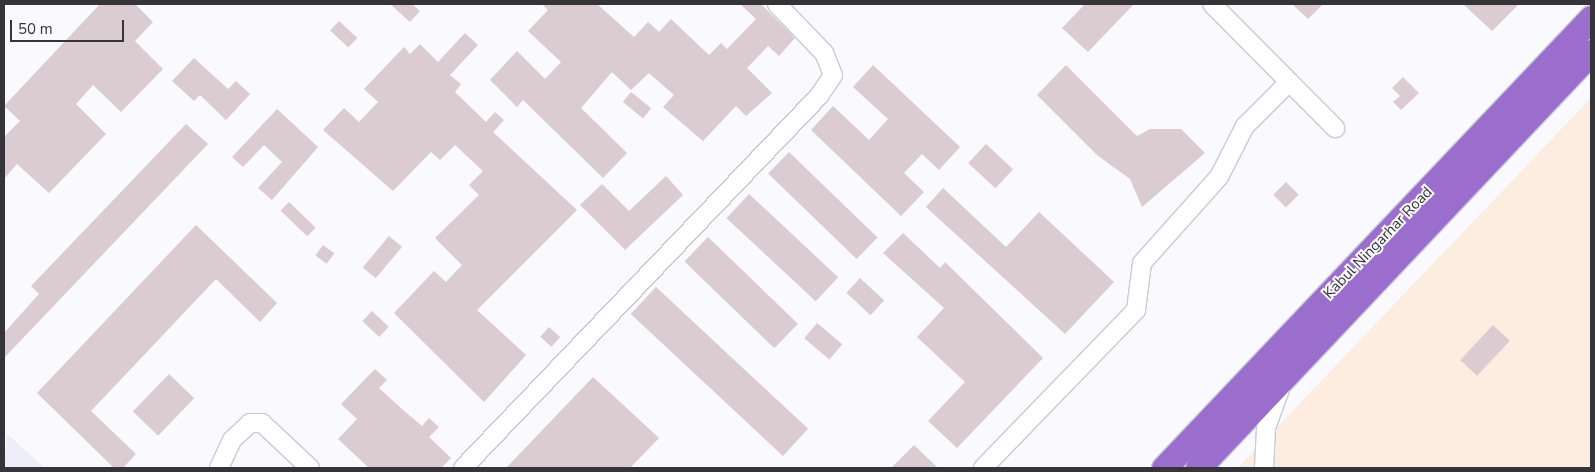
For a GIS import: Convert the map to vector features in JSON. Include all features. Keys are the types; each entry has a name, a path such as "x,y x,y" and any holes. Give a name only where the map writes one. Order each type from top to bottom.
{"highway":[{"name":"Kabul Ningarhar Road","path":"1164,468 1591,18"},
{"name":"Kabul Ningarhar Road","path":"1198,468 1591,52"}],"street":[{"path":"463,468 812,103 834,75 824,53 777,4"},
{"path":"1212,4 1335,128"},
{"path":"983,468 1136,310 1142,263 1219,177 1245,126 1290,82"},
{"path":"1264,468 1266,428 1284,376"},
{"path":"219,468 232,440 250,422 262,422 310,468"}],"shaded area":[{"path":"1591,98 1591,468 1238,468"},
{"path":"8,435 45,468 4,468"}],"building":[{"path":"100,4 135,4 153,22 135,41 163,69 121,112 93,85 76,104 106,134 49,193 17,164 4,179 4,137 20,121 4,106"},
{"path":"390,4 412,4 420,11 410,22"},
{"path":"542,4 597,4 634,37 648,22 659,32 671,19 709,55 721,43 727,49 756,19 740,4 761,4 795,38 779,56 768,46 747,68 772,93 746,116 736,106 703,141 663,107 674,95 649,73 631,90 612,72 581,108 627,153 603,178 523,100 517,107 490,80 517,51 545,79 561,62 528,31 548,10"},
{"path":"1085,4 1134,4 1088,52 1062,28"},
{"path":"1292,4 1323,4 1308,19"},
{"path":"1463,4 1519,4 1492,31"},
{"path":"339,21 357,38 348,48 330,31"},
{"path":"465,33 478,45 450,75 461,84 455,92 486,122 495,112 504,120 493,132 577,210 477,310 526,355 484,402 394,313 434,271 446,282 462,265 435,238 479,195 469,185 483,171 455,145 440,160 431,152 393,191 323,130 344,108 359,122 378,102 364,89 404,47 410,54 420,44 438,62"},
{"path":"194,58 228,89 236,81 250,94 226,120 200,95 194,101 172,81"},
{"path":"873,65 960,147 939,170 922,154 904,173 924,192 901,216 811,130 833,106 869,140 888,119 853,87"},
{"path":"1066,65 1137,136 1150,129 1181,129 1205,153 1142,207 1130,179 1097,155 1037,95"},
{"path":"1403,77 1419,93 1401,110 1393,102 1400,96 1392,88"},
{"path":"631,92 651,108 643,118 623,102"},
{"path":"277,109 318,147 272,200 258,188 282,162 264,145 243,167 232,157"},
{"path":"186,124 208,144 4,358 4,333 39,294 31,286"},
{"path":"986,144 1013,169 995,188 968,163"},
{"path":"789,152 877,237 857,259 768,174"},
{"path":"666,176 683,195 625,250 580,205 602,184 629,211"},
{"path":"1286,182 1299,195 1286,207 1273,195"},
{"path":"943,188 1006,247 1039,212 1114,282 1065,334 926,207"},
{"path":"749,194 838,277 816,301 726,218"},
{"path":"289,202 316,228 307,236 281,211"},
{"path":"196,225 277,303 260,322 216,279 91,411 136,454 123,468 114,468 37,393"},
{"path":"903,233 940,268 945,262 1043,358 957,448 928,421 965,382 917,337 944,308 883,253"},
{"path":"389,236 402,247 376,278 363,267"},
{"path":"708,237 798,324 774,348 684,261"},
{"path":"323,245 334,253 327,264 315,256"},
{"path":"860,278 884,301 870,315 846,293"},
{"path":"656,287 808,429 783,456 631,314"},
{"path":"372,311 389,327 379,337 362,321"},
{"path":"817,323 842,344 829,360 804,338"},
{"path":"1493,325 1510,341 1477,376 1460,360"},
{"path":"549,327 560,337 551,347 540,337"},
{"path":"375,369 387,380 379,388 403,410 422,426 429,418 439,427 429,437 451,458 441,468 369,468 338,439 357,419 341,404"},
{"path":"169,374 194,398 158,436 133,411"},
{"path":"593,377 659,438 630,468 506,468"},
{"path":"914,445 938,468 891,468"}]}
